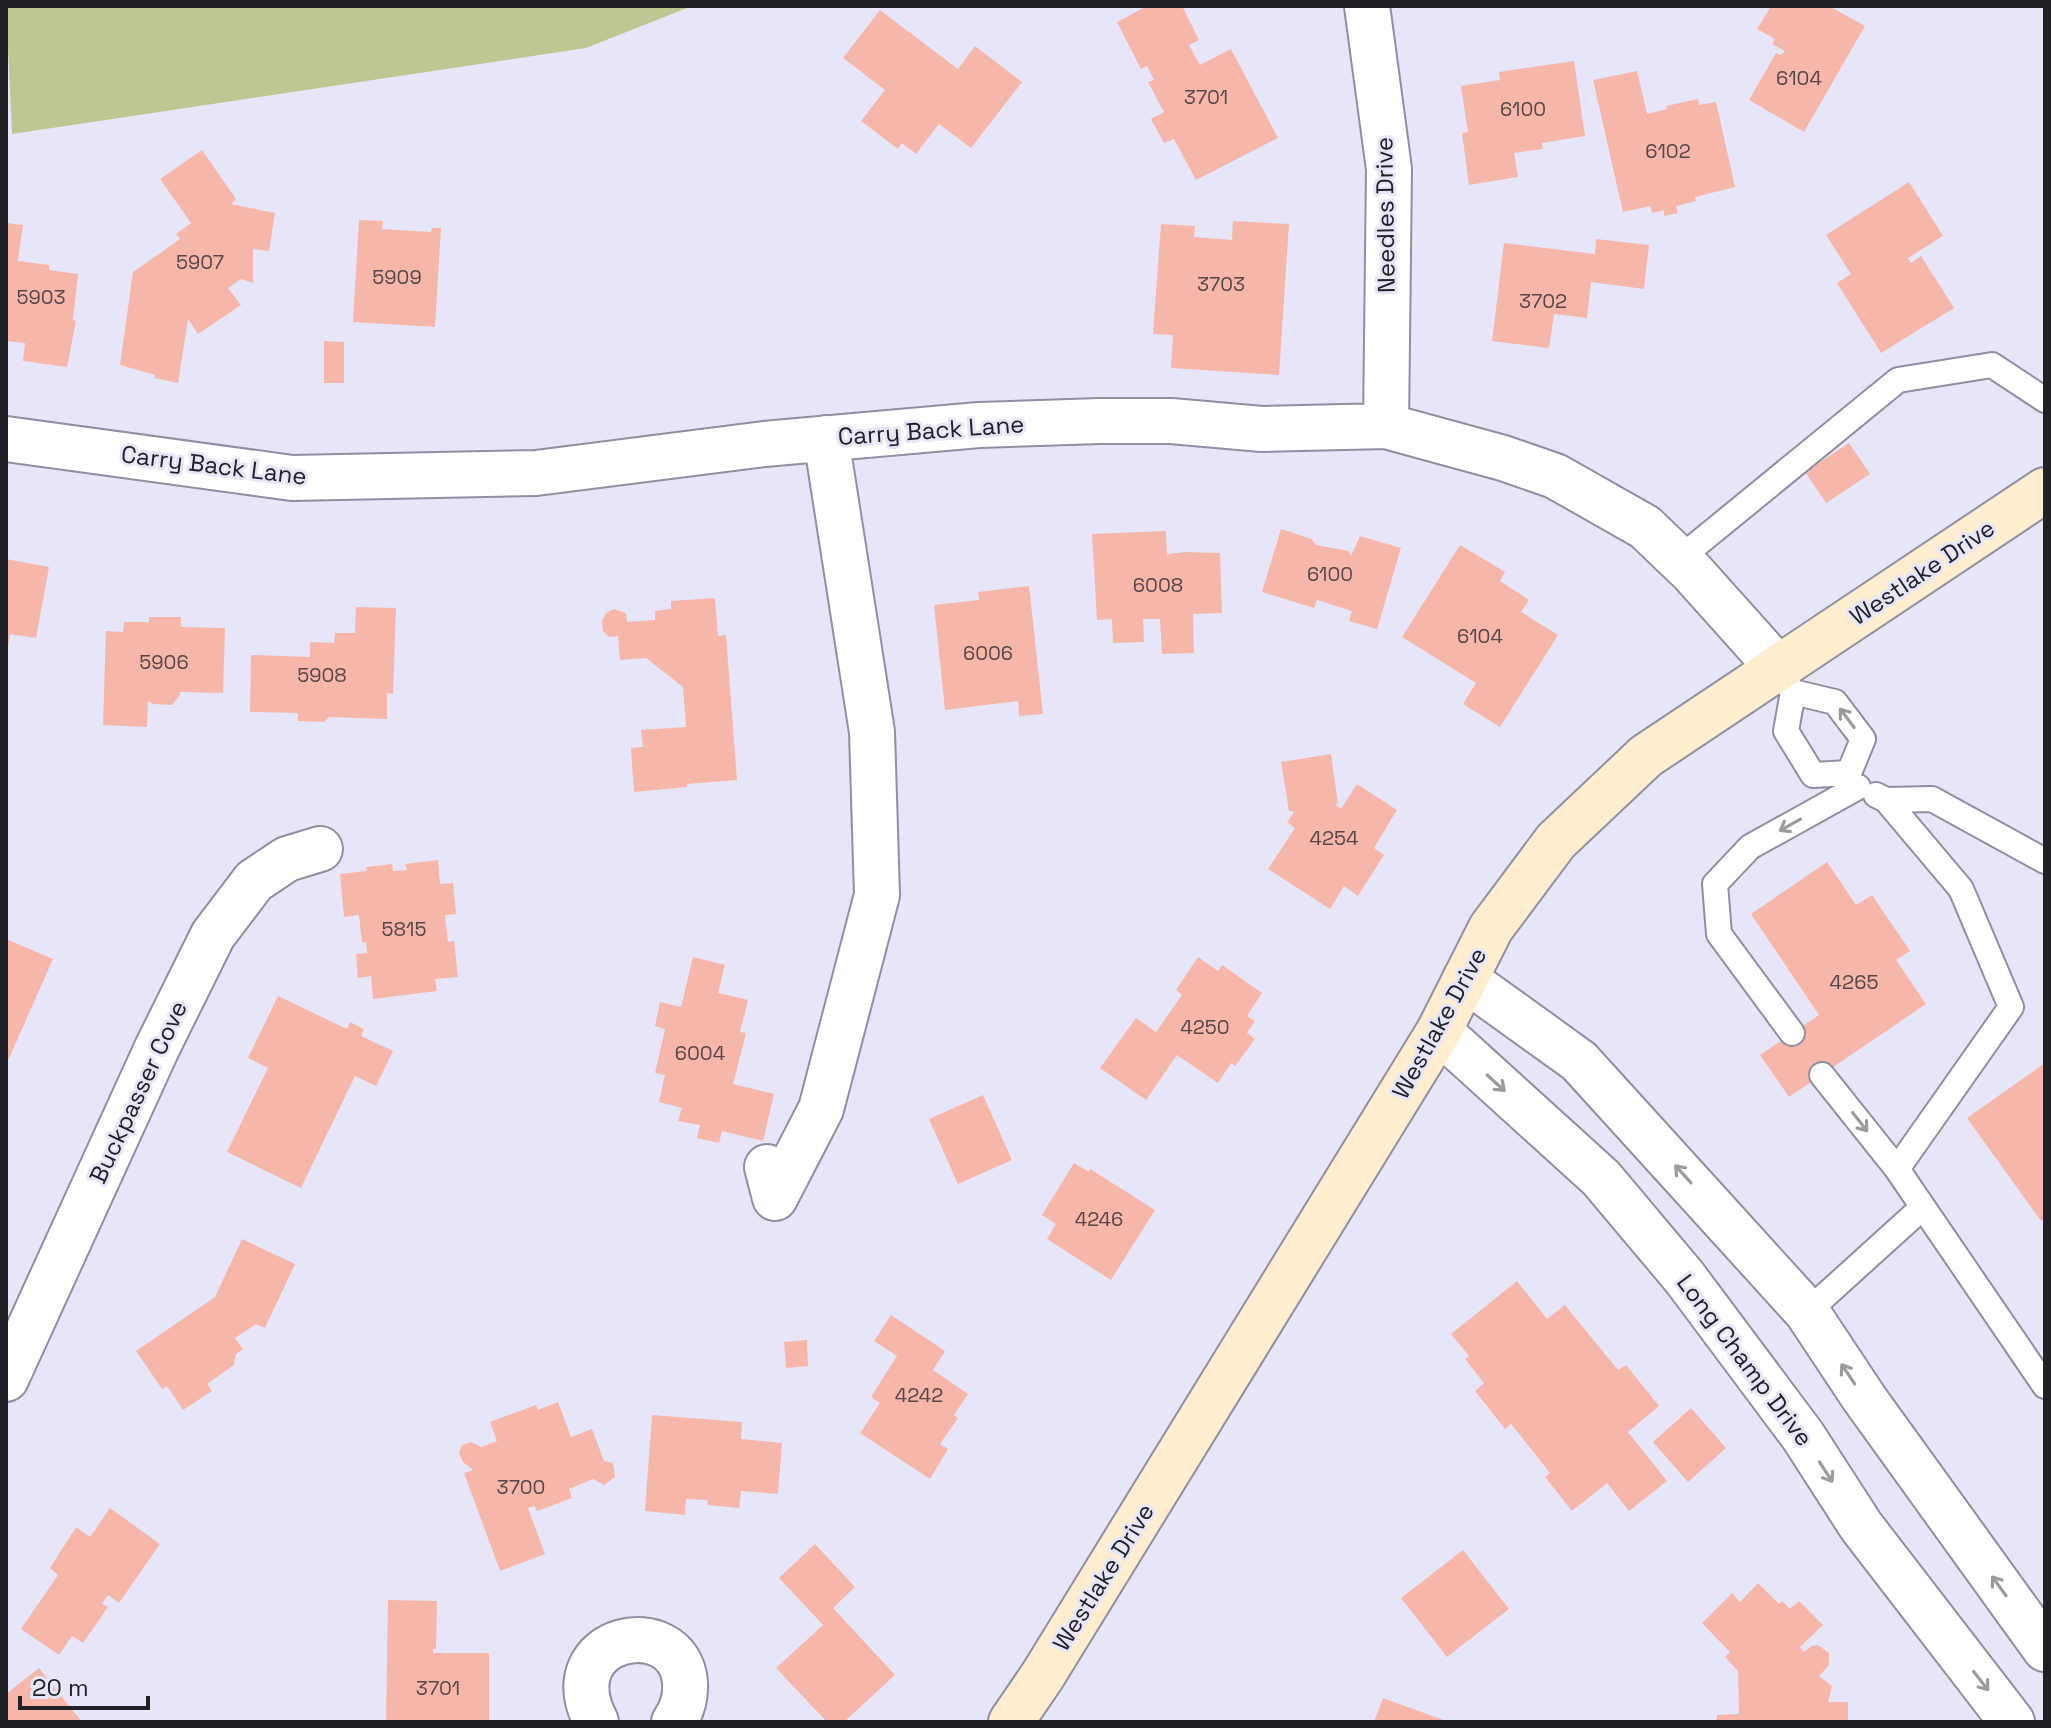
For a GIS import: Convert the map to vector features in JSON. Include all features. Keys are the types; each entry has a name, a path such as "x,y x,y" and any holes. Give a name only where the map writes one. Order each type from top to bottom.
{"street":[{"name":"Needles Drive","path":"1368,6 1389,169 1386,426"},
{"name":"Carry Back Lane","path":"6,439 292,478 536,473 826,438 979,425 1171,421 1262,429 1386,426 1503,458 1555,476 1645,527 1679,559 1786,680"},
{"path":"767,1167 775,1198 821,1109 877,895 872,732 826,438"},
{"name":"Westlake Drive","path":"1011,1722 1439,1031 1491,928 1556,841 1646,756 1786,680 2045,490"},
{"name":"Buckpasser Cove","path":"6,1379 137,1091 213,935 254,881 287,859 320,849"},
{"path":"1465,979 1579,1061 1807,1312 1864,1398 2045,1649"},
{"name":"Long Champ Drive","path":"1439,1031 1601,1178 1685,1278 1803,1436 1861,1526 2012,1722"},
{"path":"596,1722 588,1705 585,1685 590,1666 603,1651 621,1641 640,1639 659,1645 675,1657 684,1674 686,1694 681,1713 674,1722"}],"lane":[{"path":"1679,559 1898,380 1992,365 2045,400"},
{"path":"1792,1033 1719,934 1715,884 1750,847 1854,780 1863,739 1835,702 1786,680 1786,731 1813,775 1854,780 1886,800 1961,889 2011,1007 1897,1169"},
{"path":"1886,800 1932,799 2045,861"},
{"path":"1822,1075 1897,1169 2045,1386"},
{"path":"1807,1312 1923,1207"}],"green space":[{"path":"6,6 692,6 586,48 12,134"}],"building":[{"path":"1147,6 1182,6 1199,40 1189,45 1200,65 1231,49 1278,138 1196,180 1174,139 1164,143 1151,119 1164,112 1148,82 1154,80 1147,66 1141,69 1117,22"},
{"path":"1771,6 1829,6 1865,26 1804,132 1749,100 1776,53 1781,55 1785,51 1772,44 1775,39 1757,29"},
{"path":"880,10 958,69 975,46 1022,82 971,148 939,124 916,154 902,143 898,149 861,121 885,90 843,58"},
{"path":"1574,61 1585,136 1542,143 1543,149 1514,153 1518,177 1469,185 1462,133 1468,132 1461,86 1500,80 1499,72"},
{"path":"1637,71 1647,114 1698,99 1699,105 1716,102 1735,187 1695,197 1696,201 1676,206 1678,213 1664,216 1664,210 1652,213 1650,206 1623,212 1593,80"},
{"path":"202,150 236,199 231,204 275,213 269,251 253,249 253,283 241,279 228,288 241,305 198,334 188,319 178,383 120,365 133,272 180,239 176,234 191,223 160,179"},
{"path":"1909,182 1943,236 1908,258 1911,263 1921,256 1954,308 1881,353 1837,283 1851,274 1826,235"},
{"path":"359,220 383,221 382,229 431,232 432,228 441,228 435,327 353,322"},
{"path":"1233,221 1289,224 1279,375 1171,368 1173,335 1153,334 1161,224 1195,226 1194,237 1232,240"},
{"path":"6,223 23,225 18,261 49,265 49,270 78,274 73,320 76,321 67,367 23,361 25,343 6,341"},
{"path":"1596,239 1649,245 1644,289 1591,282 1587,318 1554,314 1549,348 1492,341 1504,243 1595,254"},
{"path":"324,341 344,342 344,383 324,383"},
{"path":"1849,443 1870,474 1826,503 1805,472"},
{"path":"1281,529 1312,539 1316,545 1349,551 1351,556 1360,536 1401,548 1377,629 1349,621 1352,611 1317,600 1314,608 1262,592"},
{"path":"1166,531 1167,557 1185,552 1220,553 1222,613 1193,614 1194,653 1162,654 1160,619 1143,619 1144,642 1113,643 1112,619 1097,620 1092,534"},
{"path":"1460,545 1505,572 1500,581 1529,600 1521,612 1558,635 1500,727 1463,704 1476,683 1402,637"},
{"path":"6,559 49,567 36,638 10,634 8,648"},
{"path":"1029,586 1043,714 1019,716 1018,701 945,710 934,605 979,600 978,592"},
{"path":"715,598 718,636 726,635 737,780 634,792 631,748 643,747 641,730 686,727 683,687 646,658 620,660 618,636 609,637 603,631 602,621 606,613 614,609 626,613 627,622 655,620 655,611 671,609 671,601"},
{"path":"356,607 396,608 393,694 387,693 387,719 329,717 324,722 298,721 298,713 250,712 251,655 310,657 310,642 334,643 335,633 355,633"},
{"path":"149,617 181,617 181,627 225,628 223,693 180,692 172,705 148,701 147,727 103,725 106,631 123,632 124,622 149,622"},
{"path":"1331,754 1338,804 1335,804 1341,809 1357,784 1397,810 1374,848 1384,855 1358,896 1344,886 1330,909 1268,869 1295,828 1287,822 1294,812 1289,811 1281,762"},
{"path":"438,860 440,884 453,883 456,914 445,915 448,942 454,941 458,977 435,979 437,991 373,999 371,976 358,978 356,954 367,953 366,942 362,943 359,915 344,917 340,874 392,864 393,871 407,870 405,864"},
{"path":"1827,862 1856,905 1872,895 1910,951 1896,960 1926,1004 1789,1097 1760,1055 1819,1015 1751,914"},
{"path":"6,939 53,959 6,1065"},
{"path":"693,957 725,965 718,993 748,1000 740,1032 746,1033 733,1084 774,1094 763,1141 722,1131 719,1143 697,1138 700,1125 678,1121 682,1108 659,1102 665,1075 655,1073 665,1029 655,1026 660,1002 681,1007"},
{"path":"1198,957 1218,971 1222,965 1262,993 1247,1016 1255,1021 1247,1033 1255,1039 1235,1066 1231,1063 1218,1083 1177,1055 1146,1100 1100,1068 1136,1018 1156,1032 1182,995 1176,990"},
{"path":"278,996 347,1029 350,1022 364,1029 361,1036 393,1051 376,1086 355,1076 301,1188 227,1152 268,1068 248,1058"},
{"path":"2045,1063 2045,1218 2041,1221 1967,1118"},
{"path":"983,1095 1012,1160 958,1184 929,1119"},
{"path":"1074,1163 1089,1172 1090,1169 1155,1210 1111,1280 1047,1239 1056,1224 1042,1215"},
{"path":"242,1239 295,1264 265,1328 256,1324 235,1338 243,1349 236,1354 234,1365 207,1384 212,1391 183,1410 167,1386 162,1389 136,1351 215,1297"},
{"path":"1517,1281 1547,1319 1565,1305 1618,1370 1626,1365 1659,1406 1628,1432 1667,1481 1629,1511 1607,1483 1572,1511 1545,1477 1550,1473 1511,1424 1505,1429 1475,1391 1484,1383 1465,1359 1469,1356 1451,1334"},
{"path":"891,1315 945,1351 933,1370 968,1394 954,1415 958,1418 940,1444 948,1449 930,1479 860,1433 880,1403 871,1397 897,1356 874,1341"},
{"path":"807,1340 808,1366 786,1368 784,1342"},
{"path":"558,1402 571,1437 592,1429 604,1461 613,1463 615,1477 604,1485 593,1479 569,1489 572,1498 537,1511 535,1506 528,1508 545,1554 500,1571 464,1473 473,1470 463,1462 459,1453 462,1445 471,1442 481,1447 497,1441 490,1422 536,1405 538,1410"},
{"path":"1691,1408 1726,1448 1688,1482 1653,1442"},
{"path":"652,1415 742,1422 741,1439 782,1443 778,1494 741,1491 739,1508 707,1505 708,1500 686,1499 685,1515 645,1511"},
{"path":"110,1508 160,1544 119,1603 108,1595 102,1604 108,1607 83,1643 72,1636 59,1655 21,1629 58,1575 50,1568 76,1527 90,1537"},
{"path":"815,1544 855,1587 833,1608 895,1675 844,1722 827,1722 776,1668 823,1625 779,1578"},
{"path":"1463,1550 1509,1609 1447,1657 1401,1598"},
{"path":"1758,1583 1779,1604 1782,1601 1790,1609 1799,1601 1823,1625 1800,1647 1804,1652 1818,1645 1829,1653 1829,1665 1819,1676 1832,1686 1828,1702 1848,1702 1848,1722 1716,1722 1717,1715 1739,1714 1738,1671 1725,1657 1730,1652 1702,1623 1732,1593 1740,1602"},
{"path":"388,1600 437,1601 436,1649 433,1653 489,1653 489,1722 386,1722"},
{"path":"39,1668 82,1722 6,1722 6,1694"},
{"path":"1383,1698 1449,1722 1374,1722"}]}
